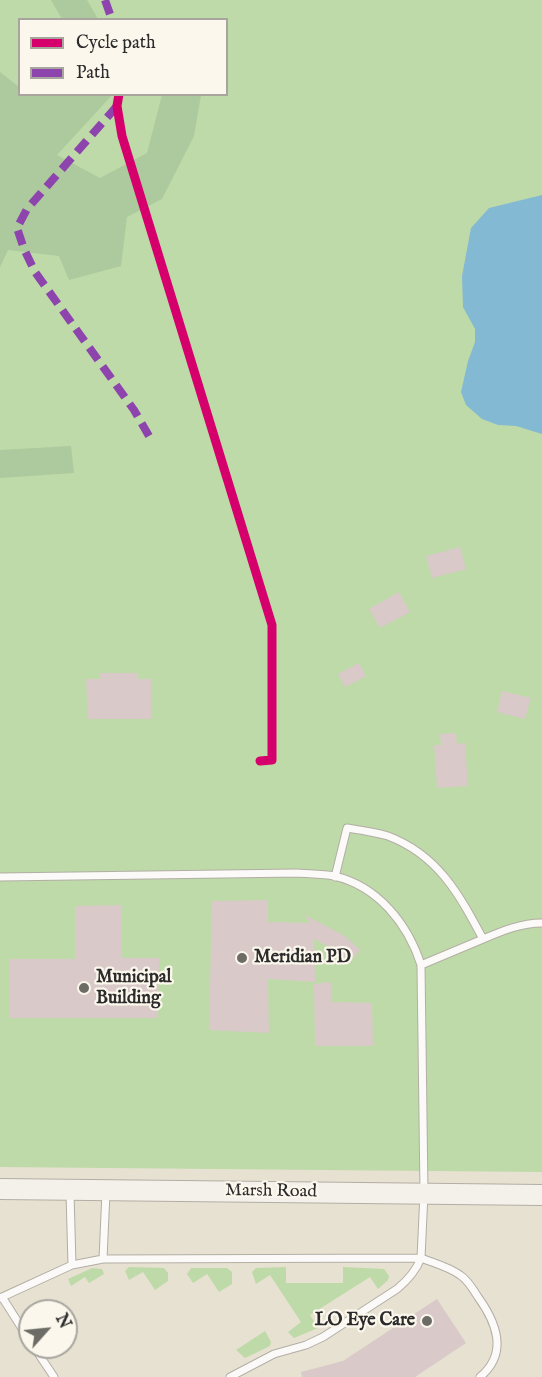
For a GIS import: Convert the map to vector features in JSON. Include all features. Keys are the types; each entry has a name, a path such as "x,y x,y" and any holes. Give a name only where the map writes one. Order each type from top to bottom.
{"main road":[{"name":"Marsh Road","path":"0,1190 542,1195"}],"lane":[{"path":"335,876 347,828 386,836 417,850 447,877 483,939"},
{"path":"0,877 297,873 335,876 364,888 389,907 406,930 421,965 424,1193 421,1258 405,1283 323,1337 266,1358 230,1377"},
{"path":"421,965 512,927 542,923"},
{"path":"70,1190 72,1265"},
{"path":"104,1259 106,1190"},
{"path":"18,1323 1,1298 72,1265 104,1259 421,1258 466,1279 493,1321 496,1332 495,1354 488,1369 480,1377"},
{"path":"42,1359 54,1377"}],"green space":[{"path":"0,0 542,0 542,1172 0,1167"},
{"path":"51,0 87,0 97,18 61,18"},
{"path":"0,72 18,86 18,96 111,96 57,155 100,178 147,153 162,96 201,96 194,136 162,199 127,217 121,266 69,280 59,256 8,250 0,267"},
{"path":"71,446 74,473 0,478 0,450"},
{"path":"129,1267 164,1268 168,1273 168,1281 155,1290 143,1272 129,1280 125,1271"},
{"path":"286,1267 286,1283 343,1283 343,1267 384,1269 389,1276 388,1280 378,1289 370,1277 310,1315 318,1328 294,1338 288,1332 301,1322 270,1275 256,1284 252,1272 256,1268"},
{"path":"92,1268 102,1269 104,1274 89,1283 85,1277 71,1286 68,1279"},
{"path":"191,1268 227,1268 232,1272 232,1284 219,1292 207,1274 193,1283 187,1274"},
{"path":"265,1331 271,1342 270,1346 245,1358 236,1350"}],"water":[{"path":"542,195 542,434 516,426 498,425 482,419 466,405 461,392 475,342 475,329 463,307 462,276 471,228 489,208"}],"building":[{"path":"460,547 466,569 432,578 426,556"},
{"path":"399,592 410,612 380,628 369,609"},
{"path":"359,663 366,676 345,687 338,674"},
{"path":"99,673 138,673 138,679 151,679 151,719 88,719 86,679 101,679"},
{"path":"502,691 531,698 525,719 497,712"},
{"path":"456,733 457,744 465,743 468,786 437,788 434,745 441,745 440,734"},
{"path":"268,900 268,922 311,923 306,918 307,916 345,936 360,950 349,963 332,945 332,948 314,939 315,982 268,979 269,1033 209,1030 212,901"},
{"name":"Municipal Building","path":"122,905 122,958 159,958 158,1018 10,1018 10,959 75,959 75,906"},
{"path":"331,982 331,1002 372,1003 373,1046 315,1046 314,984"},
{"name":"LO Eye Care","path":"437,1299 466,1343 415,1377 302,1377 301,1372 343,1361"}],"marked path":[{"path":"105,0 111,18"},
{"path":"117,106 27,209 17,228 35,272 134,410 149,436"}],"cycle path":[{"path":"119,96 117,106 122,136 272,625 272,760 260,761"}],"place":[{"name":"Meridian PD","path":"242,958"},
{"name":"Municipal Building","path":"84,988"},
{"name":"LO Eye Care","path":"427,1321"}]}
